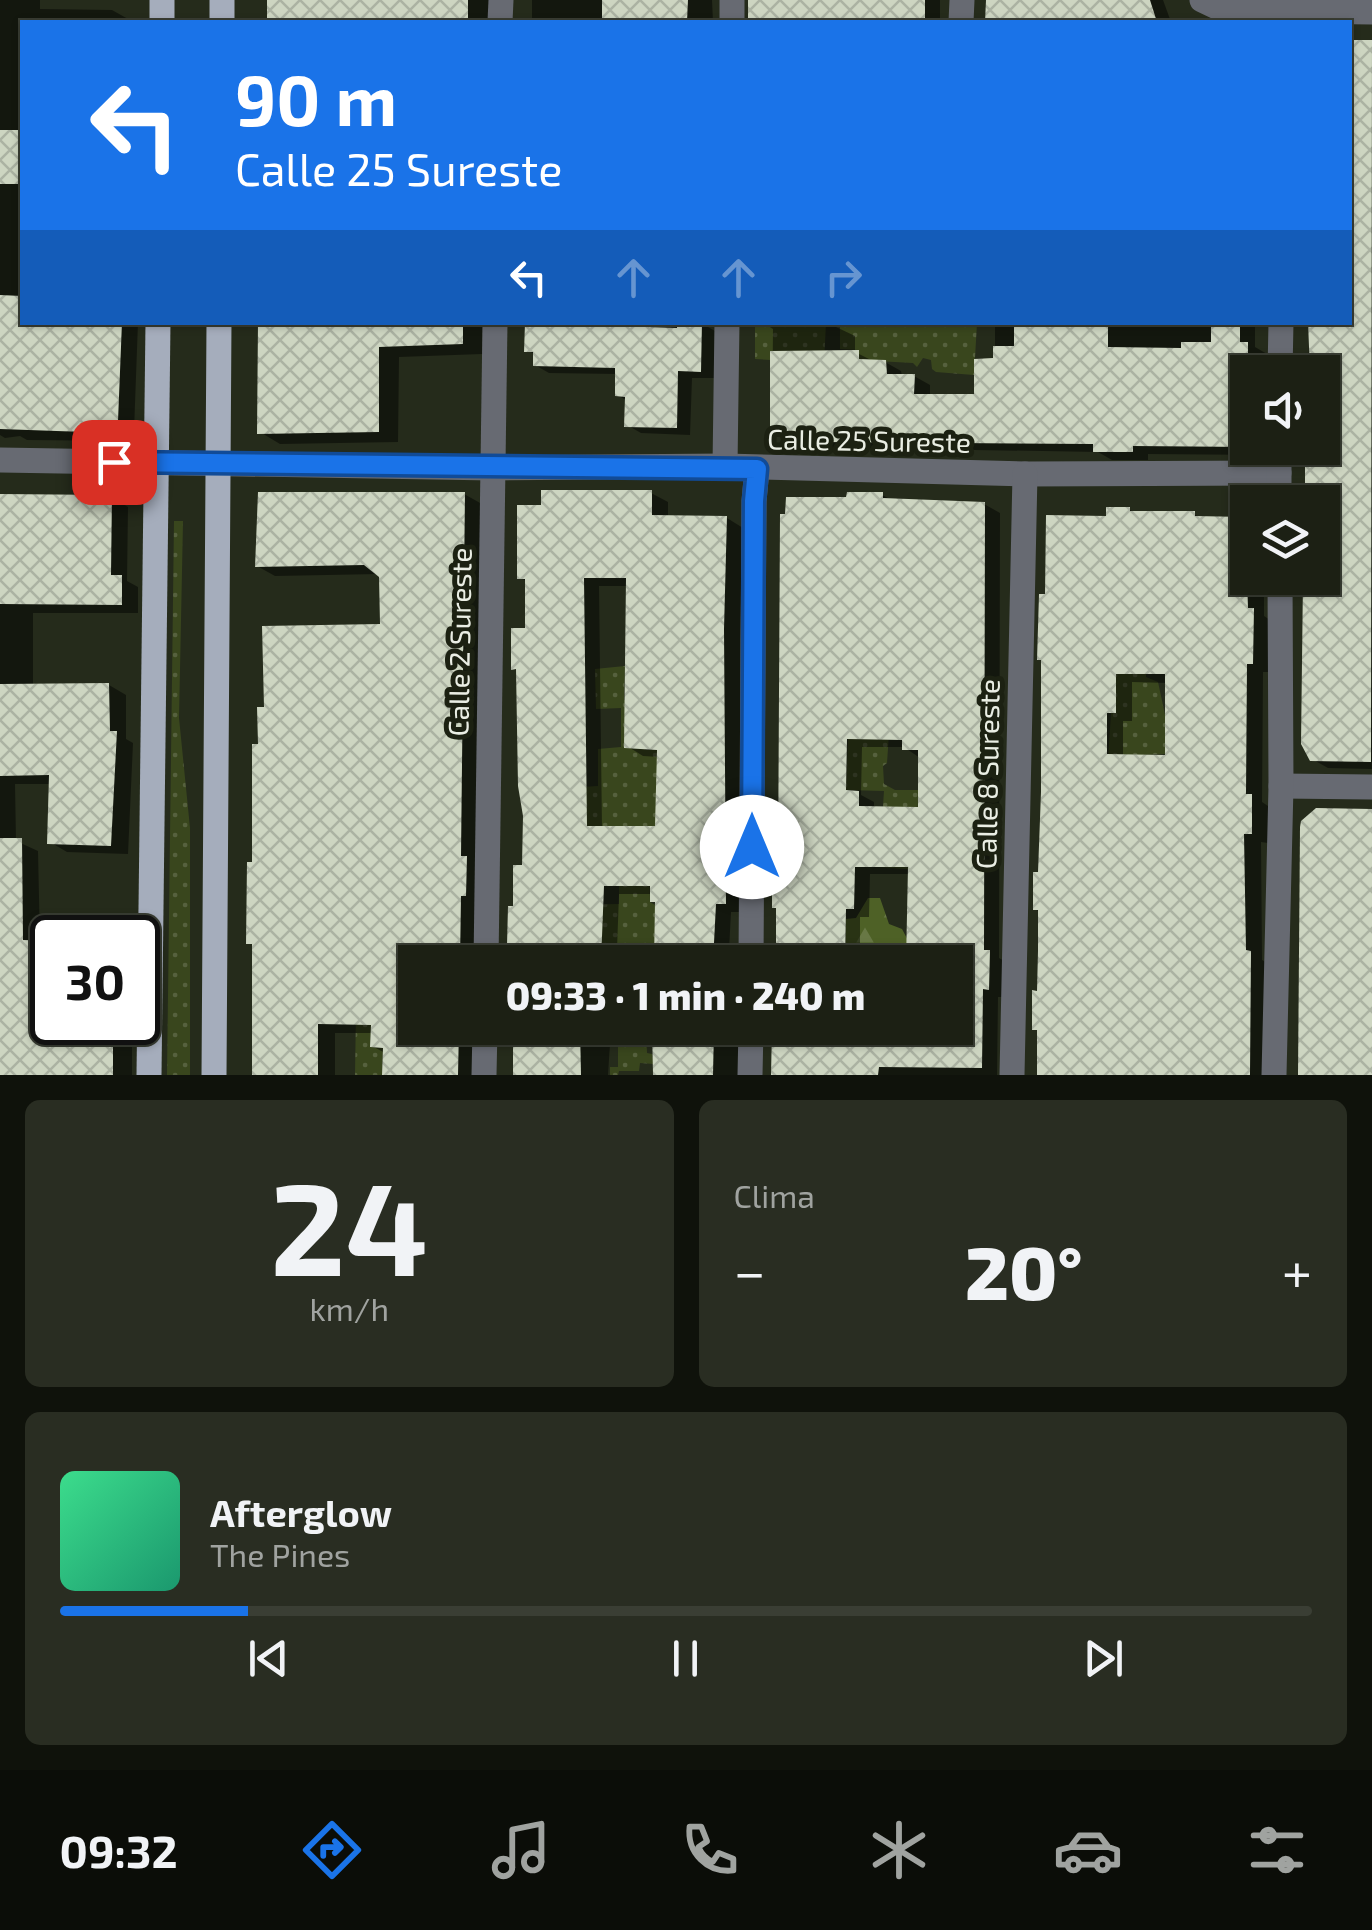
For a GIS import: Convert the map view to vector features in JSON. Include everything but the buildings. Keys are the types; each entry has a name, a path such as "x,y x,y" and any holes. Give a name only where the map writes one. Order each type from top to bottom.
{"main road":[{"path":"149,1075 158,325"},
{"path":"214,1075 219,325"}],"street":[{"path":"1202,0 1223,10 1288,18 1372,12"},
{"name":"Calle 2 Sureste","path":"486,945 495,325"},
{"path":"725,466 727,325"},
{"path":"1280,355 1281,325"},
{"name":"Calle 25 Sureste","path":"0,460 493,468 725,466 1025,474 1230,463"},
{"path":"751,945 757,469"},
{"name":"Calle 8 Sureste","path":"1012,1075 1025,474"},
{"path":"1274,1075 1281,786 1280,595"},
{"path":"1281,786 1372,787"},
{"path":"484,1075 485,1045"},
{"path":"750,1045 750,1075"}],"green space":[{"path":"755,325 826,325 824,363 755,359"},
{"path":"840,325 977,325 974,375 936,372 931,360 923,358 917,367 913,363 859,360 859,350 840,349"},
{"path":"174,521 183,521 179,718 190,828 190,1075 167,1075"},
{"path":"1147,594 1146,677 1158,682 1170,738 1165,739 1165,754 1143,755 1107,777 1111,713 1090,595"},
{"path":"625,666 624,700 656,701 645,750 657,750 658,826 586,866 582,787 598,786 598,749 621,747 621,708 596,709 595,669"},
{"path":"889,733 884,784 895,790 918,790 917,870 879,867 884,791 846,790 848,739 870,739"},
{"path":"649,865 655,945 601,943 569,905 619,904 619,886 635,885"},
{"path":"868,898 880,898 889,924 902,929 910,945 845,945 846,919 856,918"},
{"path":"356,1012 372,1012 370,1047 383,1048 382,1075 355,1075"},
{"path":"618,1045 647,1045 647,1053 652,1054 654,1064 640,1063 639,1071 610,1075 610,1067 618,1067"}],"route":[{"path":"114,462 757,469 752,847"}]}
